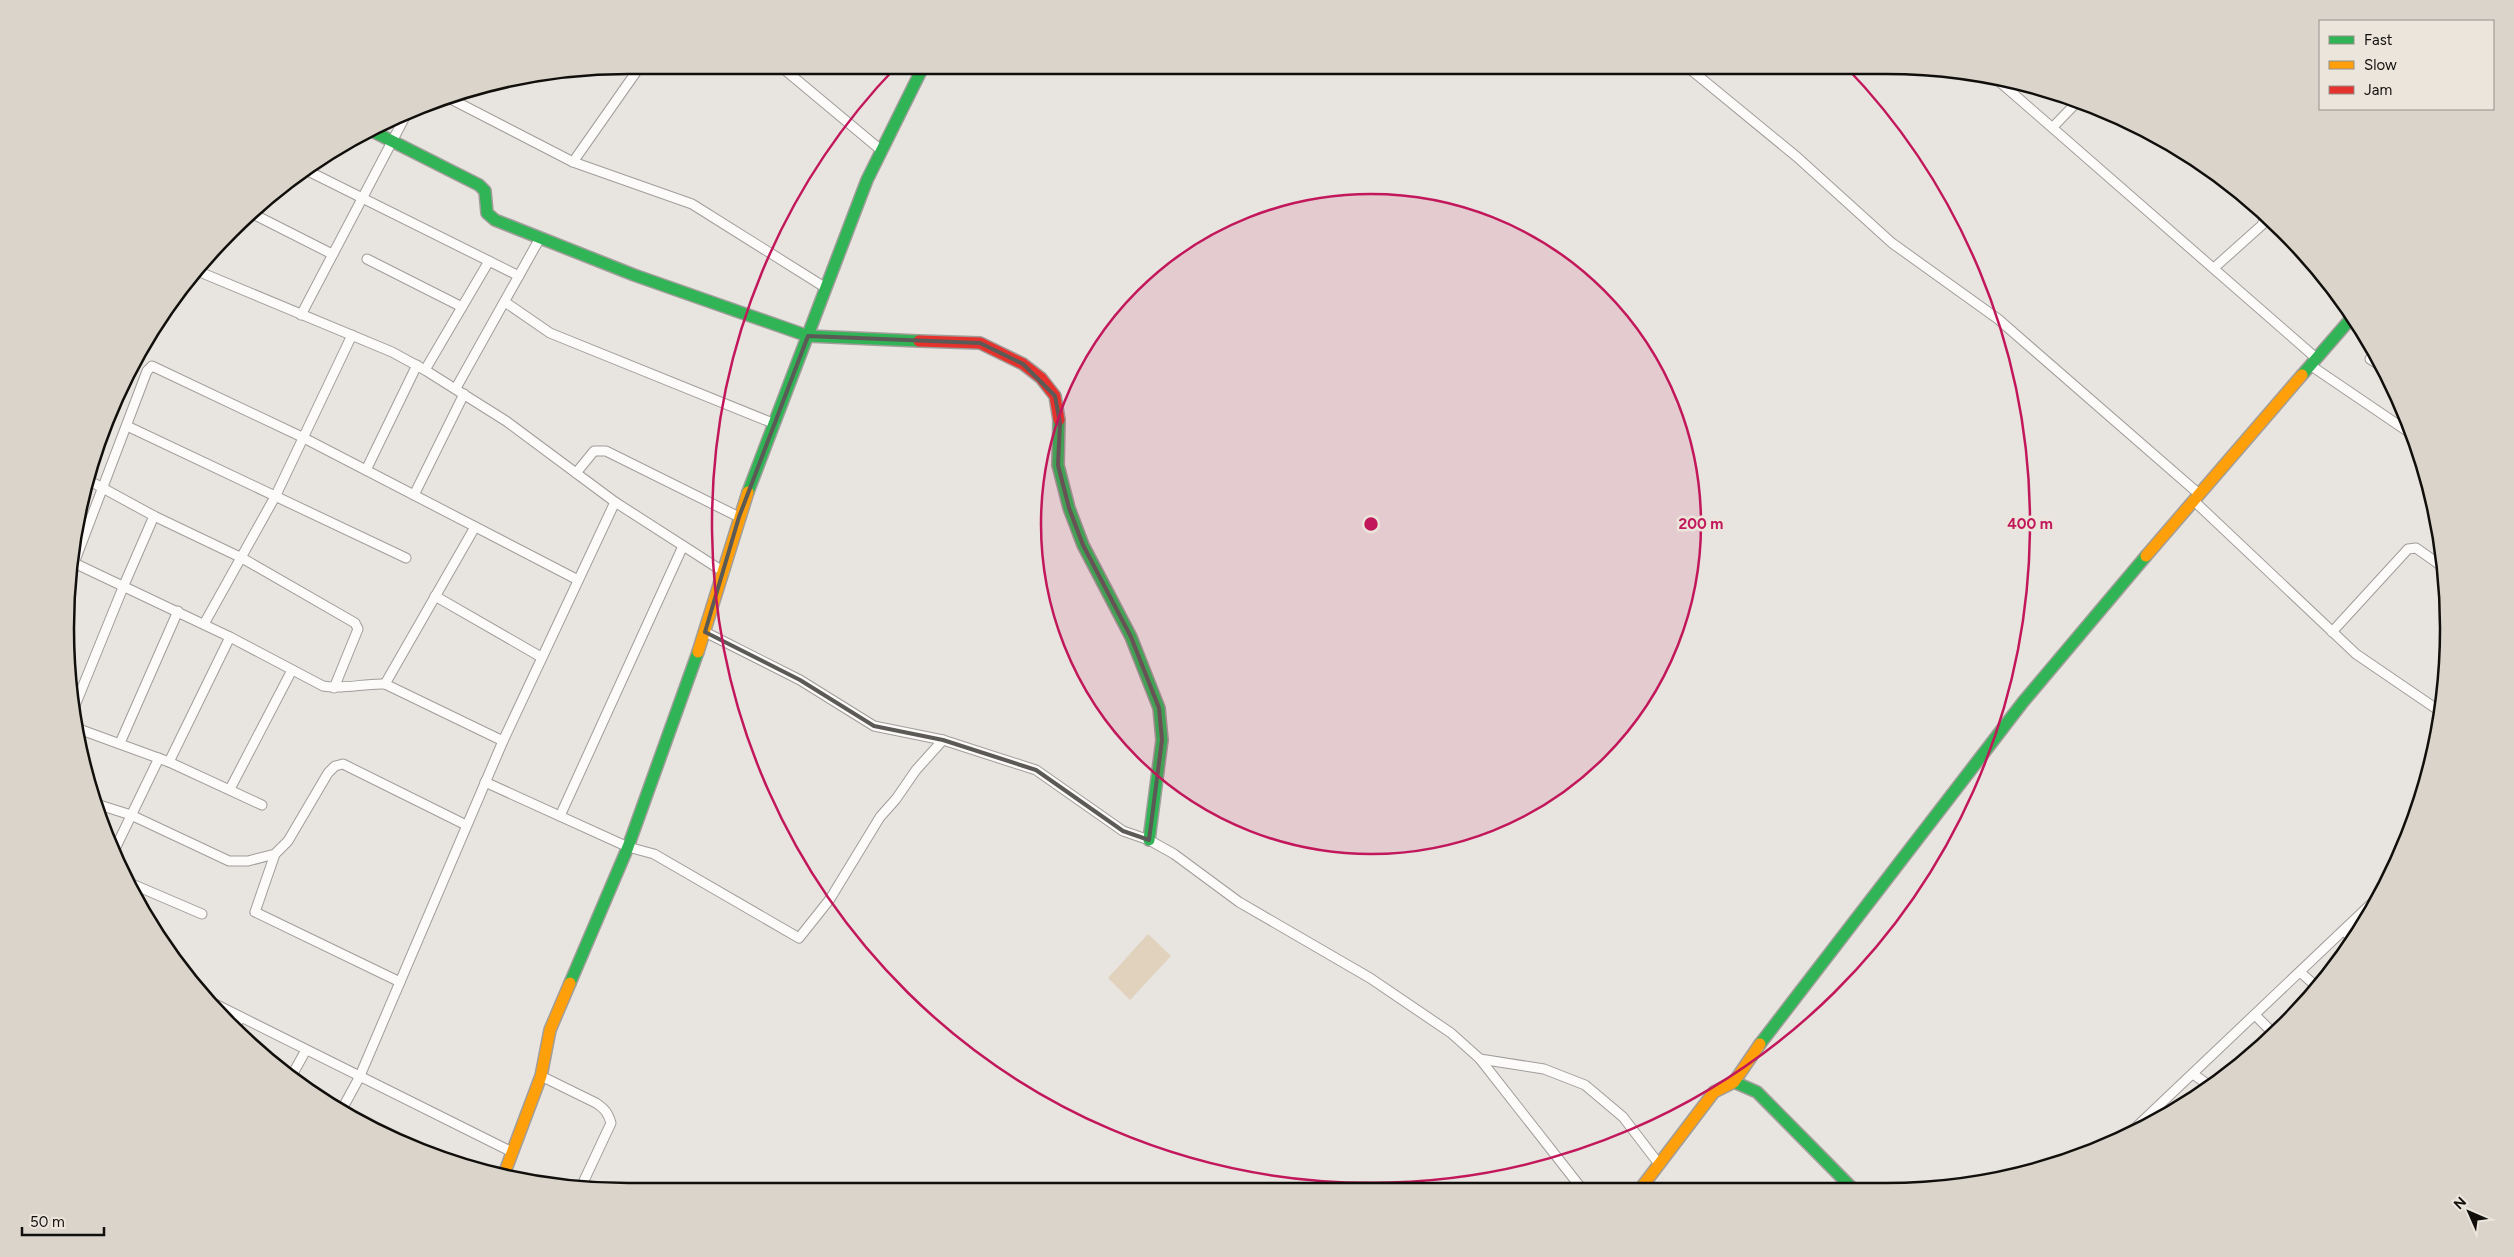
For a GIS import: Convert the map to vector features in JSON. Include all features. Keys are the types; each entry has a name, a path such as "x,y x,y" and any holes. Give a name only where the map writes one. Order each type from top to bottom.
{"street":[{"path":"573,162 635,74"},
{"path":"790,74 882,151"},
{"path":"506,1170 541,1076 550,1030 628,847 705,632 739,517 867,180 920,74"},
{"path":"1696,74 1798,156 1892,243 1998,319 2196,497 2356,654 2435,708"},
{"path":"2006,87 2214,268 2313,362 2402,427"},
{"path":"456,101 573,162 692,204 826,288"},
{"path":"2053,127 2073,106"},
{"path":"301,314 402,123"},
{"path":"377,134 479,185 485,191 490,217 634,275 808,336 980,343 1023,364 1041,378 1055,396 1060,423 1060,474 1069,508 1083,545 1131,637 1159,708 1162,740 1159,776 1148,840"},
{"path":"312,173 519,276"},
{"path":"257,217 332,254"},
{"path":"2214,268 2263,222"},
{"path":"414,495 460,391 540,238"},
{"path":"367,259 462,307"},
{"path":"366,470 421,367 462,307 489,261"},
{"path":"203,273 392,352 421,367 506,421 615,502 724,572"},
{"path":"505,302 550,334 775,424"},
{"path":"1645,1183 1714,1092 1734,1082 1759,1045 2023,702 2196,497 2348,322"},
{"path":"204,624 276,495 352,335"},
{"path":"80,545 147,371 152,366 302,437 578,580"},
{"path":"127,426 406,558"},
{"path":"576,473 594,451 606,451 739,517"},
{"path":"94,483 154,516 242,558 358,626 356,636 334,688"},
{"path":"344,1105 359,1078 503,741 615,502"},
{"path":"78,699 154,516"},
{"path":"385,684 475,527"},
{"path":"560,816 683,546"},
{"path":"2332,632 2408,549 2416,548 2437,562"},
{"path":"77,567 124,585 230,637 323,686 334,688 385,684 503,741"},
{"path":"435,596 541,657"},
{"path":"120,743 178,612"},
{"path":"705,632 800,680 874,726 943,740 1036,770 1122,831 1148,840 1174,854 1239,902 1370,978 1451,1033 1480,1059 1578,1183"},
{"path":"169,762 230,637"},
{"path":"230,789 292,670"},
{"path":"83,730 169,762 262,805"},
{"path":"485,782 628,847 654,854 799,938 830,899 845,871 880,817 896,799 916,770 943,740"},
{"path":"117,844 158,758"},
{"path":"400,982 255,912 275,854 288,841 328,773 335,766 343,764 466,825"},
{"path":"103,806 131,814 229,861 248,861 275,854"},
{"path":"138,886 202,914"},
{"path":"2152,1115 2362,913"},
{"path":"2344,930 2348,935"},
{"path":"2300,972 2312,983"},
{"path":"225,1009 359,1078 512,1152"},
{"path":"2256,1015 2269,1029"},
{"path":"238,1023 241,1017"},
{"path":"294,1071 306,1050"},
{"path":"1480,1059 1544,1070 1585,1085 1623,1116 1659,1164"},
{"path":"2193,1074 2205,1082"},
{"path":"541,1076 596,1104 609,1116 611,1123 584,1181"},
{"path":"1734,1082 1757,1092 1847,1183"}],"highlighted area":[{"path":"808,336 980,343 1023,364 1055,396 1060,423 1058,465 1069,508 1083,545 1131,637 1159,708 1162,740 1149,840 1123,831 1036,770 943,740 874,726 800,680 705,632 739,517"}],"shaded area":[{"path":"1148,934 1171,956 1130,1000 1108,978"}],"traffic: fast":[{"path":"748,492 867,180 920,74"},
{"path":"378,134 479,185 485,191 487,213 495,220 634,275 808,336 919,341"},
{"path":"2302,375 2348,322"},
{"path":"1059,420 1058,465 1069,508 1083,545 1131,637 1159,708 1162,740 1149,840"},
{"path":"1760,1044 2023,702 2146,556"},
{"path":"570,983 628,847 698,652"},
{"path":"1734,1082 1757,1092 1847,1183"}],"traffic: slow":[{"path":"2146,556 2302,375"},
{"path":"698,652 748,492"},
{"path":"506,1169 541,1076 550,1030 570,983"},
{"path":"1645,1183 1714,1092 1734,1082 1760,1044"}],"traffic: jam":[{"path":"919,341 980,343 1023,364 1041,378 1055,396 1059,420"}]}
